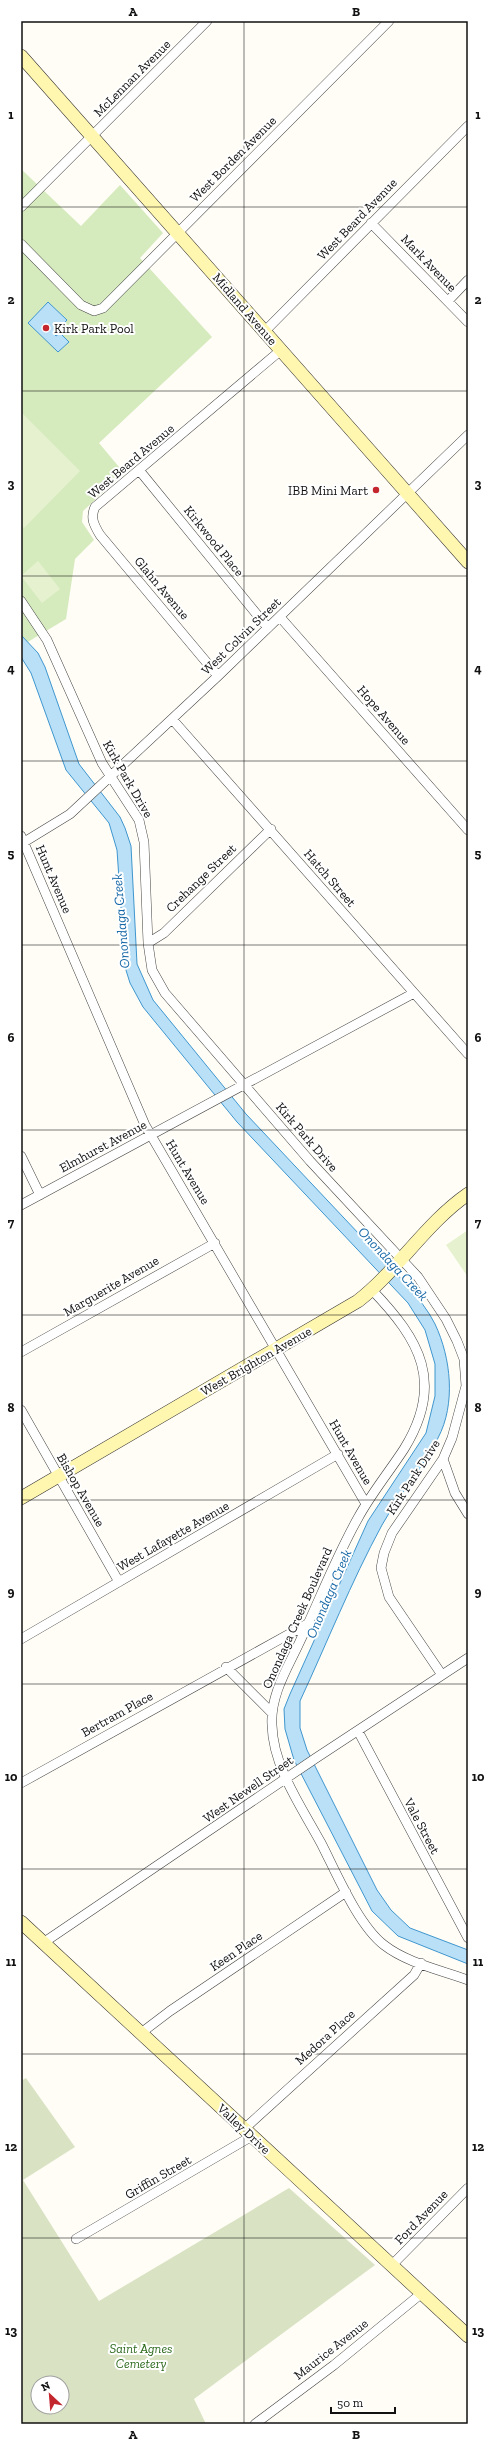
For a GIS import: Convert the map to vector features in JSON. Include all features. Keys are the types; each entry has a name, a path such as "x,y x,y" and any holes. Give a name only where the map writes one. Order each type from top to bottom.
{"street":[{"name":"McLennan Avenue","path":"21,207 207,21"},
{"name":"West Borden Avenue","path":"21,244 81,304 94,312 103,308 179,234 389,21"},
{"name":"Midland Avenue","path":"21,56 468,562"},
{"name":"West Beard Avenue","path":"265,331 468,126"},
{"name":"Mark Avenue","path":"371,223 468,322"},
{"path":"448,302 468,280"},
{"name":"West Beard Avenue","path":"92,514 95,507 281,350"},
{"name":"West Colvin Street","path":"22,841 70,814 280,617 468,435"},
{"name":"Kirkwood Place","path":"139,470 268,628"},
{"name":"Glahn Avenue","path":"92,514 93,523 100,535 218,676"},
{"name":"Kirk Park Drive","path":"21,601 47,640 85,728 110,776 131,805 141,828 148,943 152,970 165,993 399,1262 418,1277 446,1319 464,1359 467,1373 466,1386 452,1438 443,1459 392,1533 384,1553 381,1568 389,1597 442,1675"},
{"name":"Hope Avenue","path":"280,617 468,830"},
{"name":"Hatch Street","path":"172,719 271,829 468,1054"},
{"name":"Crehange Street","path":"148,943 164,933 271,829"},
{"name":"Hunt Avenue","path":"22,841 134,1100 151,1134 366,1504"},
{"path":"244,1085 414,993"},
{"name":"Elmhurst Avenue","path":"21,1205 151,1134 198,1111 234,1089 244,1085"},
{"path":"21,1156 40,1195"},
{"name":"West Brighton Avenue","path":"21,1498 358,1301 376,1286 445,1213 468,1194"},
{"name":"Marguerite Avenue","path":"21,1352 215,1243"},
{"name":"Onondaga Creek Boulevard","path":"376,1286 408,1332 418,1351 424,1382 422,1405 412,1433 366,1504 354,1526 275,1697 272,1713 275,1747 286,1778 346,1892 374,1936 385,1946 421,1963 468,1980"},
{"name":"Bishop Avenue","path":"21,1410 119,1582"},
{"name":"West Lafayette Avenue","path":"21,1639 338,1454"},
{"path":"443,1459 455,1493 468,1514"},
{"name":"Bertram Place","path":"21,1783 226,1667 309,1623"},
{"name":"West Newell Street","path":"43,1943 316,1758 442,1675 467,1663"},
{"path":"226,1667 272,1713"},
{"name":"Vale Street","path":"358,1731 466,1935"},
{"name":"Keen Place","path":"141,2033 170,2011 346,1892"},
{"name":"Valley Drive","path":"21,1922 468,2336"},
{"name":"Medora Place","path":"248,2133 414,1975 421,1963"},
{"name":"Griffin Street","path":"76,2239 248,2133"},
{"name":"Ford Avenue","path":"392,2265 468,2188"},
{"name":"Maurice Avenue","path":"255,2424 334,2366 422,2293"}],"green space":[{"path":"21,169 81,226 120,185 163,233 140,258 212,337 99,443 124,473 83,511 82,522 94,540 75,559 66,619 21,646"},
{"path":"21,412 80,471 24,528 21,525"},
{"path":"38,561 60,589 42,603 21,576"},
{"path":"468,1230 468,1277 446,1245"},
{"name":"Saint Agnes Cemetery","path":"26,2078 75,2147 23,2180 99,2301 289,2188 375,2265 194,2399 206,2424 21,2424 21,2081"}],"water":[{"name":"Kirk Park Pool","path":"48,302 67,320 54,334 56,336 60,333 69,342 58,352 28,323"},
{"path":"21,635 38,653 45,667 79,764 120,817 125,828 131,846 137,964 153,1000 246,1114 409,1287 423,1304 435,1324 445,1351 448,1366 449,1396 444,1425 432,1449 382,1525 360,1568 300,1701 300,1728 307,1750 377,1890 391,1910 410,1928 468,1950 468,1964 398,1936 372,1911 294,1760 285,1729 284,1709 368,1521 426,1433 435,1396 435,1364 425,1330 408,1303 237,1122 143,1007 130,983 125,967 117,850 109,823 66,770 31,673 21,657"}],"place":[{"name":"Kirk Park Pool","path":"46,328"},
{"name":"IBB Mini Mart","path":"376,490"}],"water label":[{"name":"Onondaga Creek","path":"121,921"},
{"name":"Onondaga Creek","path":"393,1264"},
{"name":"Onondaga Creek","path":"329,1594"}]}
